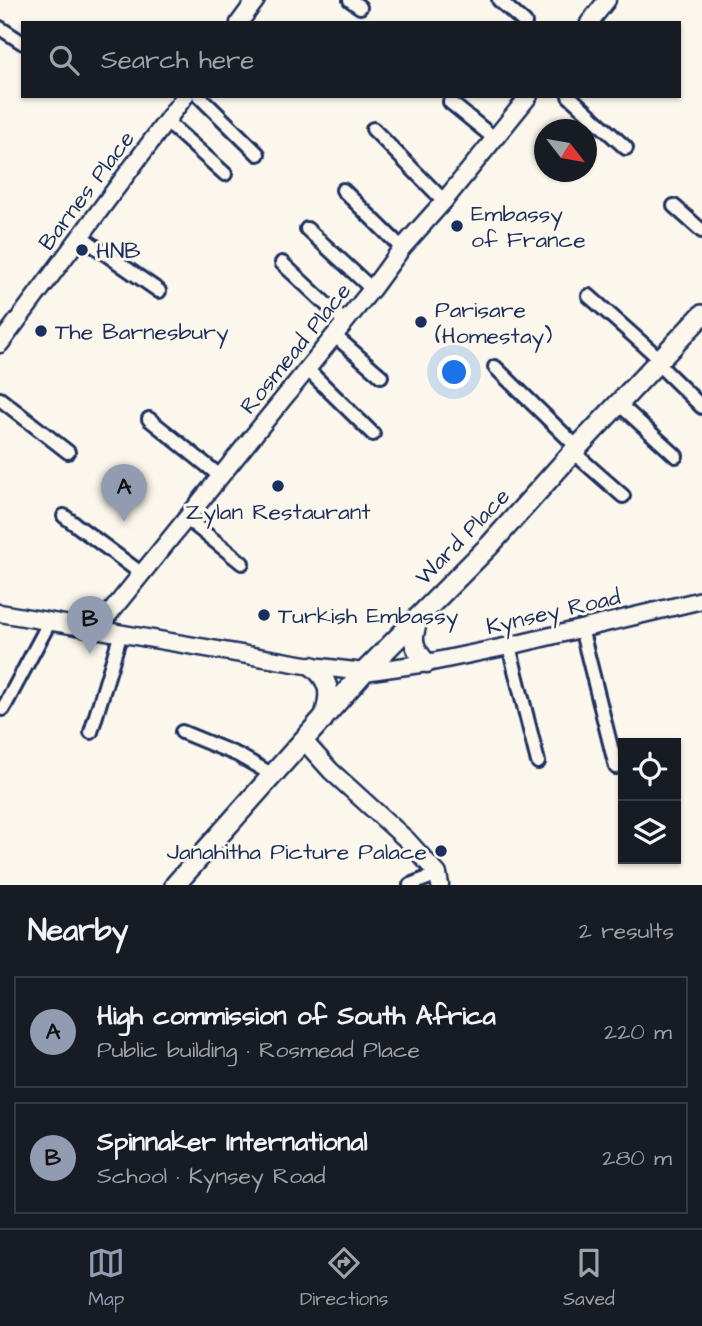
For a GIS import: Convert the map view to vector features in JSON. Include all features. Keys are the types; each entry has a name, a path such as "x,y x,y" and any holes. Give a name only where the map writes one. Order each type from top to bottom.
{"main road":[{"name":"Ward Place","path":"175,885 364,671 491,545 575,450 702,316"},
{"path":"419,616 413,641 418,654 427,663"},
{"path":"312,666 324,676 328,689 328,705 323,720"}],"street":[{"path":"240,21 256,0"},
{"path":"499,0 523,21"},
{"path":"591,21 607,0"},
{"path":"0,28 21,42"},
{"name":"Barnes Place","path":"0,344 183,98"},
{"path":"201,98 258,154"},
{"name":"Rosmead Place","path":"97,629 372,289 402,248 527,98"},
{"path":"571,98 626,148"},
{"path":"450,102 494,138"},
{"path":"166,121 225,174"},
{"path":"373,129 444,201"},
{"path":"342,190 402,248"},
{"path":"674,206 702,230"},
{"path":"307,229 372,289"},
{"path":"80,236 159,291"},
{"path":"282,263 345,322"},
{"path":"589,296 702,407"},
{"path":"334,335 381,376"},
{"path":"495,368 623,496"},
{"path":"307,369 373,434"},
{"path":"0,399 68,452"},
{"path":"619,404 676,456"},
{"path":"149,419 220,476"},
{"path":"64,516 142,574"},
{"path":"186,518 242,562"},
{"name":"Kynsey Road","path":"0,613 312,666 364,671 427,663 509,646 702,600"},
{"path":"3,709 50,621"},
{"path":"581,628 616,767"},
{"path":"91,732 121,633"},
{"path":"509,646 538,762"},
{"path":"182,732 238,755 274,775"},
{"path":"304,741 331,771 407,840 439,880 410,885"}],"place":[{"name":"Embassy of France","path":"457,226"},
{"name":"HNB","path":"82,250"},
{"name":"Parisare (Homestay)","path":"421,322"},
{"name":"The Barnesbury","path":"41,331"},
{"name":"Zylan Restaurant","path":"278,486"},
{"name":"High commission of South Africa","path":"124,522"},
{"name":"Turkish Embassy","path":"264,615"},
{"name":"Spinnaker International","path":"90,654"},
{"name":"Janahitha Picture Palace","path":"441,851"}]}
